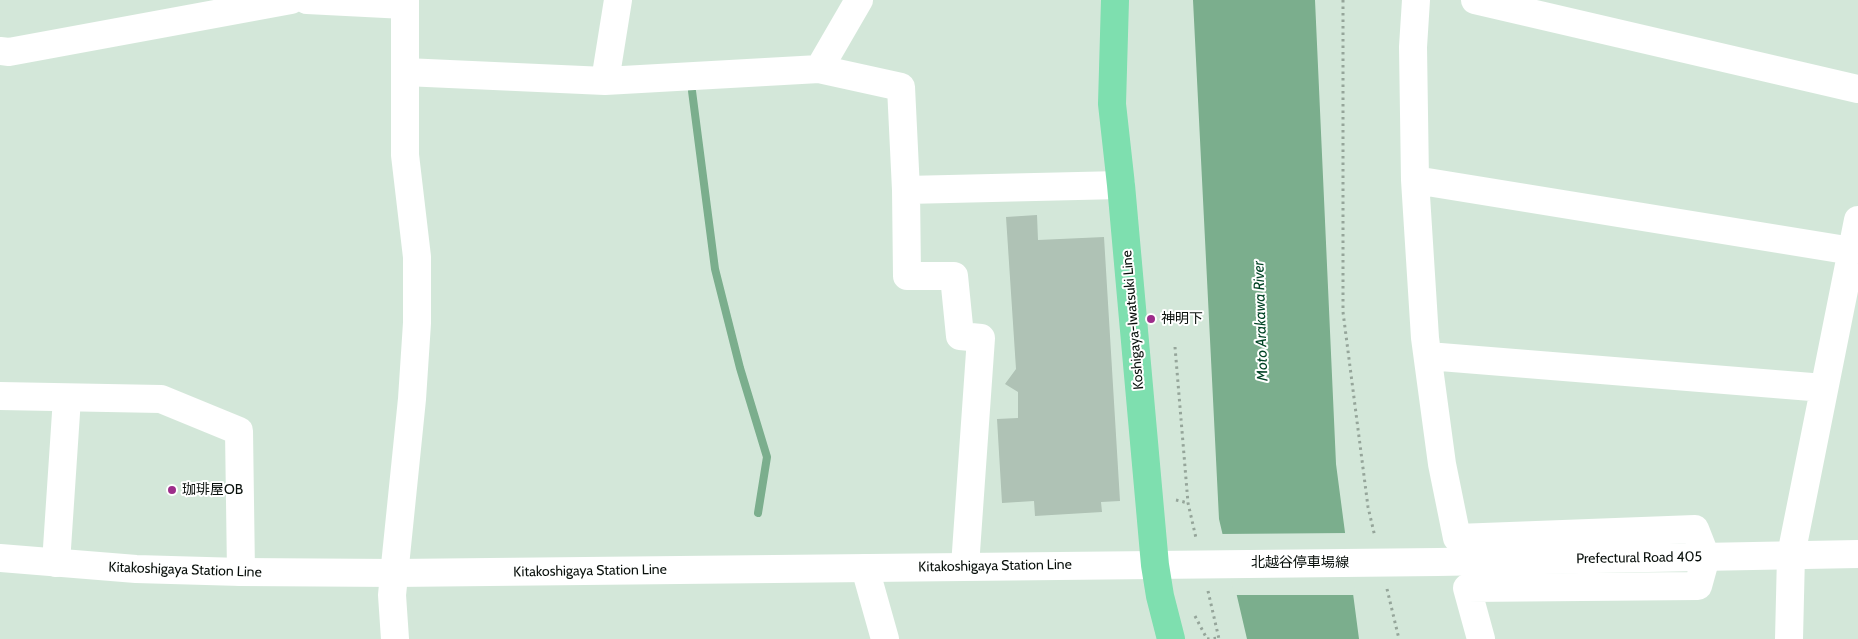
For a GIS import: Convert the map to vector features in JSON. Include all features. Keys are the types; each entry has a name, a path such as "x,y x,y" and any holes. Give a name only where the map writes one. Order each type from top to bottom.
{"main road":[{"name":"Koshigaya-Iwatsuki Line","path":"1115,0 1112,104 1168,564 1160,596 1171,639"}],"street":[{"path":"0,50 9,52 291,0"},
{"path":"306,0 405,3 405,155 416,257 417,324 412,399 392,595 395,639"},
{"path":"605,81 618,0"},
{"path":"819,69 859,0"},
{"path":"1416,0 1413,47 1415,180 1428,356 1442,464 1457,538 1696,529 1706,557 1698,586 1467,588 1482,639"},
{"path":"1475,0 1858,89"},
{"path":"404,72 605,81 819,69 901,87 906,190 907,276 954,276 960,336 981,338 965,566"},
{"path":"1415,180 1852,251"},
{"path":"906,190 1121,185"},
{"path":"1789,639 1791,555 1824,388 1848,318 1852,251 1858,220"},
{"path":"1428,356 1824,388"},
{"path":"0,396 161,399 239,431 241,572"},
{"path":"56,563 67,398"},
{"name":"Prefectural Road 405","path":"1438,562 1858,554"},
{"name":"Kitakoshigaya Station Line","path":"0,558 136,570 394,573 1168,564"},
{"name":"北越谷停車場線","path":"1168,564 1438,562"},
{"path":"865,568 885,639"}],"path":[{"path":"1343,0 1343,312 1368,507 1377,545"},
{"path":"1175,347 1188,503 1196,542"},
{"path":"1386,583 1399,639"},
{"path":"1192,610 1207,639 1219,639 1208,590"}],"water":[{"name":"Moto Arakawa River","path":"1193,0 1315,0 1336,464 1359,639 1247,639 1219,519"}],"pier":[{"path":"1348,533 1356,595 1234,595 1220,534"}],"building":[{"path":"1037,215 1038,240 1104,237 1120,501 1101,502 1102,512 1035,516 1034,501 1002,503 997,419 1018,418 1018,392 1005,384 1016,369 1006,217"}],"waterway":[{"path":"692,91 715,269 740,368 767,457 758,513"}],"place":[{"name":"神明下","path":"1151,319"},
{"name":"珈琲屋OB","path":"172,490"}]}
